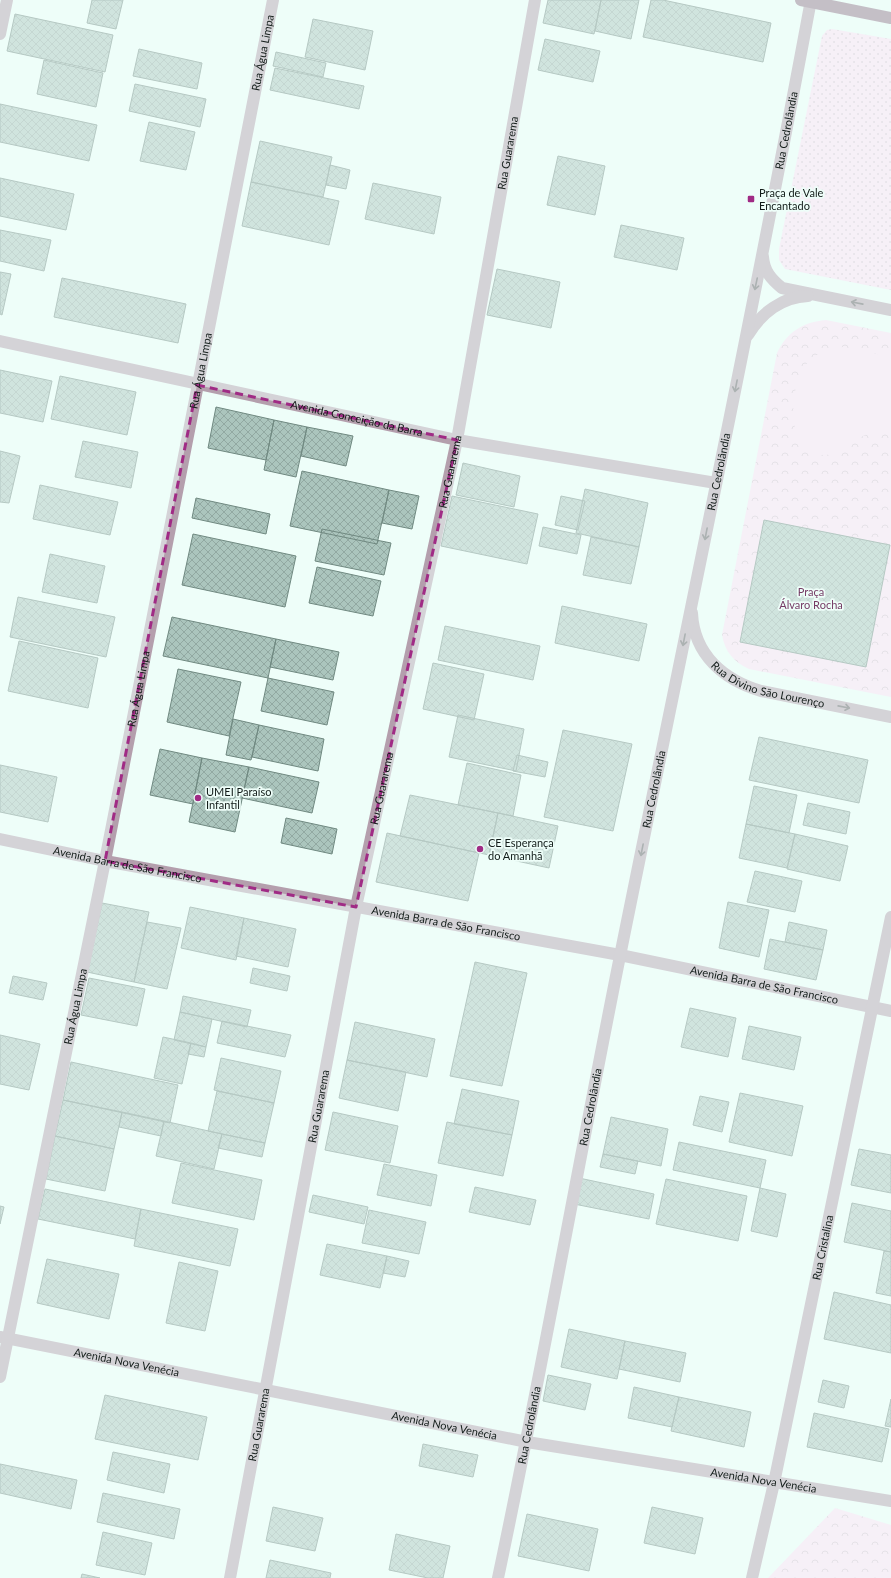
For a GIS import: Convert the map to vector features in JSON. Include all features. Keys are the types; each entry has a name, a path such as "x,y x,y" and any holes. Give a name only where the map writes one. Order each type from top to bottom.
{"main road":[{"path":"808,1 891,18"}],"street":[{"path":"0,34 6,0"},
{"name":"Rua Água Limpa","path":"0,1377 4,1338 105,861 272,0"},
{"name":"Rua Guararema","path":"230,1578 356,908 457,440 535,0"},
{"name":"Rua Cedrolândia","path":"498,1578 527,1442 620,955 764,246 808,1"},
{"path":"764,246 762,258 765,270 772,280 782,288 891,310"},
{"path":"743,348 755,324 774,306 790,299 806,296 823,296"},
{"name":"Avenida Conceição da Barra","path":"0,341 197,385 457,440 716,482"},
{"name":"Rua Divino São Lourenço","path":"692,602 693,620 697,636 704,651 715,666 728,678 744,686 761,691 891,716"},
{"name":"Avenida Barra de São Francisco","path":"0,839 105,861 356,908 620,955 891,1011"},
{"name":"Rua Cristalina","path":"752,1578 774,1483 891,917"},
{"name":"Avenida Nova Venécia","path":"4,1338 527,1442 891,1501"}],"highlighted area":[{"path":"197,385 457,440 356,907 105,861"}],"green space":[{"path":"832,29 891,39 891,290 785,269 779,260 779,249 822,36 827,30"},
{"name":"Praça Álvaro Rocha","path":"826,320 891,333 891,697 749,669 731,656 723,641 722,635 777,353 786,339 797,329 810,323"},
{"path":"843,347 891,357 891,427 871,432 835,453 825,455 812,452 803,445 797,434 794,420 795,391 799,377 808,362 816,355 831,349"},
{"path":"835,1508 891,1525 891,1578 768,1578"}],"building":[{"path":"92,0 123,0 116,29 87,23"},
{"path":"548,0 601,0 594,34 543,23"},
{"path":"601,0 639,0 631,39 595,31"},
{"path":"651,0 663,0 771,23 763,62 643,37"},
{"path":"15,14 113,35 105,72 7,51"},
{"path":"313,19 373,31 365,70 305,57"},
{"path":"545,39 600,51 593,82 538,70"},
{"path":"139,49 202,63 197,89 133,76"},
{"path":"276,52 326,63 323,77 273,66"},
{"path":"44,60 103,73 96,107 37,94"},
{"path":"275,68 364,86 359,109 270,90"},
{"path":"135,84 206,99 200,127 129,111"},
{"path":"0,104 97,125 89,161 0,142"},
{"path":"149,122 195,132 186,170 140,161"},
{"path":"260,141 332,157 323,197 251,182"},
{"path":"558,156 605,166 595,215 547,205"},
{"path":"330,165 350,170 346,189 326,185"},
{"path":"0,178 74,194 66,230 0,216"},
{"path":"251,182 339,201 329,245 242,226"},
{"path":"373,183 441,197 434,234 365,219"},
{"path":"621,225 684,238 677,270 614,257"},
{"path":"0,230 51,240 44,271 0,261"},
{"path":"497,269 560,282 551,328 487,315"},
{"path":"0,272 11,274 2,315 0,314"},
{"path":"62,278 186,304 178,343 54,317"},
{"path":"0,370 52,381 43,422 0,413"},
{"path":"60,376 136,392 127,435 51,419"},
{"path":"216,407 274,420 266,460 208,448"},
{"path":"274,420 307,427 296,477 264,470"},
{"path":"307,427 353,436 346,466 301,456"},
{"path":"83,441 138,452 131,488 75,477"},
{"path":"0,451 20,456 9,503 0,502"},
{"path":"463,463 520,476 514,507 456,495"},
{"path":"302,471 389,490 377,544 290,526"},
{"path":"40,485 118,502 110,535 33,519"},
{"path":"585,489 648,503 639,547 576,533"},
{"path":"389,490 419,496 412,529 382,523"},
{"path":"452,496 538,514 527,564 441,546"},
{"path":"561,496 585,501 578,530 555,525"},
{"path":"196,498 270,514 266,534 192,518"},
{"path":"764,520 890,545 866,667 740,642"},
{"path":"543,527 581,535 577,554 539,546"},
{"path":"322,529 391,543 384,575 315,561"},
{"path":"193,534 296,556 285,607 182,585"},
{"path":"591,537 639,547 631,584 583,575"},
{"path":"50,554 105,566 97,603 42,592"},
{"path":"317,567 381,581 373,616 309,603"},
{"path":"18,597 115,617 106,657 10,637"},
{"path":"562,606 647,624 639,661 555,643"},
{"path":"172,617 276,639 268,678 163,656"},
{"path":"445,626 540,646 533,680 438,660"},
{"path":"276,639 339,652 333,680 270,667"},
{"path":"19,641 98,658 88,708 8,691"},
{"path":"433,663 484,674 474,720 423,709"},
{"path":"178,669 241,682 229,736 167,722"},
{"path":"268,678 334,692 327,725 261,711"},
{"path":"458,715 524,729 516,771 449,757"},
{"path":"233,719 259,725 251,760 226,755"},
{"path":"259,725 324,739 318,771 252,757"},
{"path":"563,730 632,744 613,831 544,817"},
{"path":"759,737 868,760 859,803 749,780"},
{"path":"160,749 202,758 193,804 150,795"},
{"path":"517,755 548,762 545,777 513,771"},
{"path":"202,758 249,767 235,832 189,822"},
{"path":"467,763 521,775 513,816 458,805"},
{"path":"0,765 57,777 48,822 0,812"},
{"path":"249,767 319,782 312,813 242,798"},
{"path":"754,786 797,795 789,833 746,824"},
{"path":"410,795 498,813 489,855 400,836"},
{"path":"808,803 850,812 846,834 803,825"},
{"path":"498,813 558,826 549,868 489,855"},
{"path":"286,818 337,829 332,854 281,843"},
{"path":"746,824 795,834 787,868 739,858"},
{"path":"387,833 479,853 468,901 376,882"},
{"path":"795,834 848,846 840,881 787,869"},
{"path":"755,871 802,881 795,912 747,902"},
{"path":"728,902 769,910 759,957 719,948"},
{"path":"102,903 149,912 134,982 87,972"},
{"path":"190,907 244,918 236,960 181,948"},
{"path":"244,918 296,929 288,967 236,956"},
{"path":"147,922 181,928 167,989 134,982"},
{"path":"789,922 827,930 823,950 785,942"},
{"path":"770,939 823,950 816,980 764,969"},
{"path":"475,962 527,973 502,1086 450,1076"},
{"path":"253,968 290,976 287,991 250,983"},
{"path":"13,976 47,983 43,1000 9,993"},
{"path":"89,978 145,989 137,1026 81,1015"},
{"path":"183,996 251,1010 247,1027 180,1012"},
{"path":"690,1008 736,1018 728,1057 681,1047"},
{"path":"180,1012 212,1019 206,1047 174,1040"},
{"path":"222,1021 291,1035 285,1057 217,1043"},
{"path":"355,1022 435,1039 427,1077 347,1060"},
{"path":"749,1026 801,1037 794,1070 742,1059"},
{"path":"0,1035 40,1044 29,1090 0,1084"},
{"path":"163,1037 191,1043 182,1084 154,1078"},
{"path":"191,1043 206,1047 204,1057 188,1054"},
{"path":"221,1058 281,1071 274,1103 214,1090"},
{"path":"347,1060 406,1072 398,1111 339,1098"},
{"path":"71,1062 178,1085 170,1123 63,1100"},
{"path":"462,1089 519,1101 512,1135 454,1124"},
{"path":"217,1091 274,1103 265,1143 208,1131"},
{"path":"740,1093 803,1106 792,1156 729,1142"},
{"path":"700,1096 729,1102 722,1132 693,1125"},
{"path":"63,1100 122,1112 114,1149 55,1136"},
{"path":"122,1112 164,1121 161,1136 119,1127"},
{"path":"333,1112 398,1126 390,1163 325,1150"},
{"path":"611,1117 668,1129 661,1166 603,1154"},
{"path":"164,1121 222,1134 214,1169 156,1156"},
{"path":"447,1122 512,1135 503,1176 438,1163"},
{"path":"222,1134 265,1143 262,1157 218,1148"},
{"path":"55,1136 114,1149 105,1191 46,1179"},
{"path":"679,1142 766,1160 760,1188 673,1170"},
{"path":"859,1149 891,1155 891,1193 851,1185"},
{"path":"603,1154 638,1161 635,1174 600,1167"},
{"path":"181,1163 262,1180 254,1220 172,1203"},
{"path":"384,1164 437,1175 431,1206 377,1195"},
{"path":"579,1178 654,1194 649,1219 574,1204"},
{"path":"666,1179 747,1196 738,1241 656,1224"},
{"path":"475,1187 536,1200 530,1225 469,1212"},
{"path":"760,1188 786,1194 777,1237 751,1231"},
{"path":"45,1189 141,1209 135,1239 38,1219"},
{"path":"313,1195 368,1207 364,1224 309,1212"},
{"path":"852,1203 891,1211 891,1252 844,1242"},
{"path":"0,1206 4,1207 0,1224"},
{"path":"141,1209 238,1229 230,1266 134,1246"},
{"path":"369,1210 426,1222 419,1254 362,1243"},
{"path":"327,1244 387,1256 380,1288 320,1275"},
{"path":"884,1251 891,1252 891,1296 876,1293"},
{"path":"387,1256 409,1261 405,1277 383,1273"},
{"path":"47,1259 119,1274 109,1319 37,1303"},
{"path":"179,1262 218,1271 205,1331 166,1323"},
{"path":"834,1292 891,1305 891,1353 824,1339"},
{"path":"569,1329 625,1341 617,1379 561,1367"},
{"path":"625,1341 686,1353 680,1382 619,1369"},
{"path":"548,1375 591,1384 585,1410 543,1401"},
{"path":"823,1380 849,1386 844,1408 818,1402"},
{"path":"634,1387 679,1397 672,1427 628,1418"},
{"path":"105,1395 207,1417 198,1460 95,1439"},
{"path":"679,1397 751,1412 744,1447 671,1431"},
{"path":"891,1399 891,1427 885,1426"},
{"path":"814,1413 889,1429 882,1462 807,1447"},
{"path":"423,1444 478,1455 473,1477 419,1466"},
{"path":"113,1452 170,1464 164,1493 107,1480"},
{"path":"0,1464 77,1480 71,1509 0,1493"},
{"path":"103,1493 180,1509 174,1539 97,1522"},
{"path":"273,1507 323,1518 315,1551 266,1541"},
{"path":"652,1507 703,1518 695,1554 644,1543"},
{"path":"527,1514 598,1529 589,1571 518,1556"},
{"path":"103,1532 152,1543 145,1575 96,1565"},
{"path":"396,1534 450,1546 443,1578 428,1578 389,1570"},
{"path":"270,1560 331,1573 330,1578 266,1578"},
{"path":"82,1574 100,1578 81,1578"}],"place":[{"name":"Praça de Vale Encantado","path":"751,199"},
{"name":"UMEI Paraíso Infantil","path":"198,798"},
{"name":"CE Esperança do Amanhã","path":"480,849"}]}
